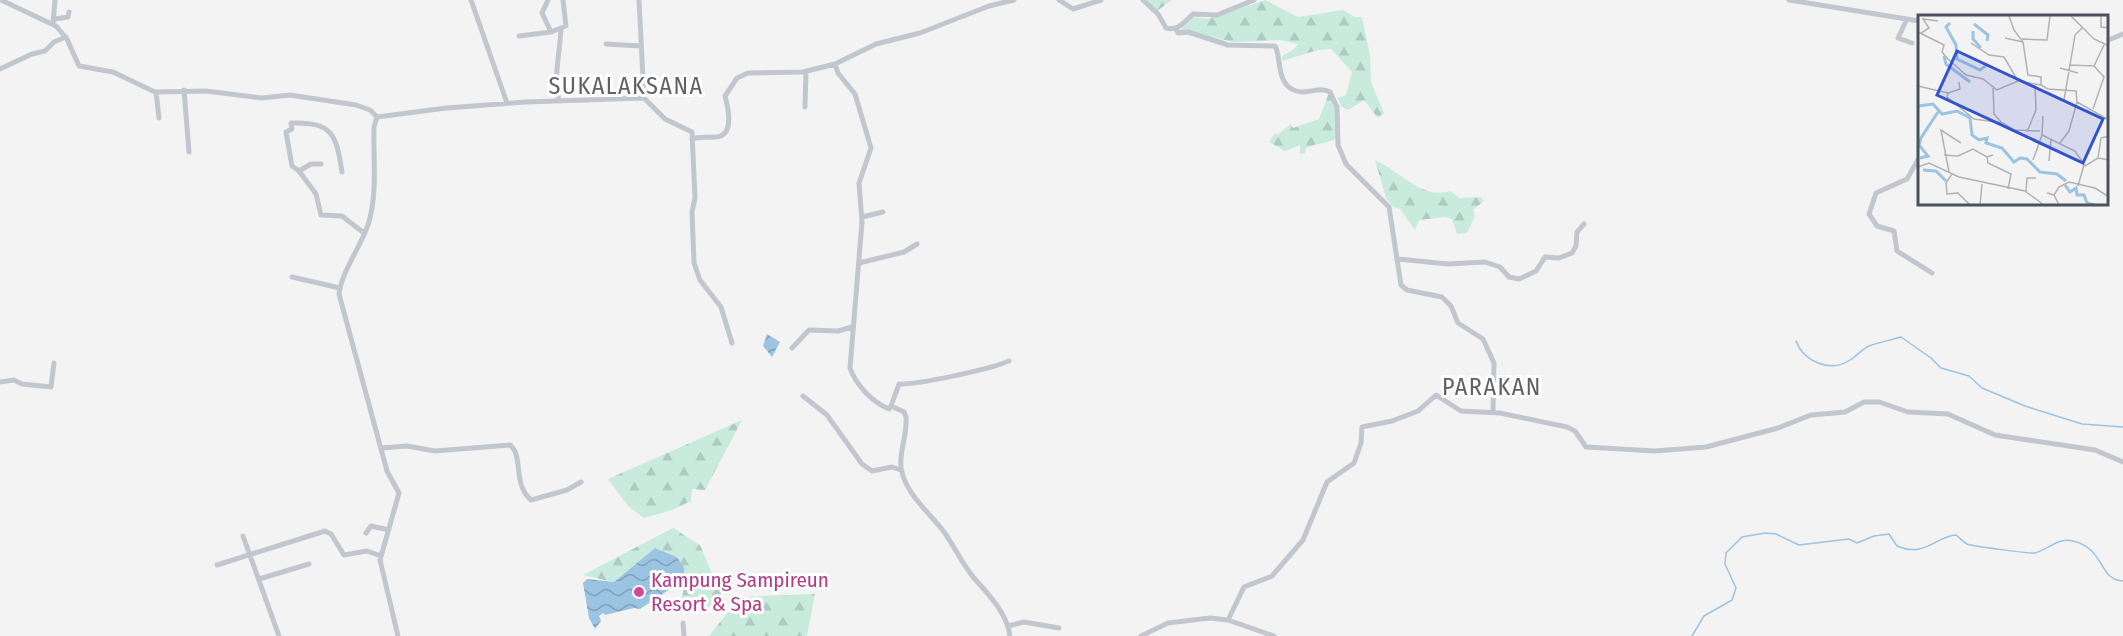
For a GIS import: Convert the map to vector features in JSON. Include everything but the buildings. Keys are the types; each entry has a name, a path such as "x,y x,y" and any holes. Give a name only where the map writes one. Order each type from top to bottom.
{"street":[{"path":"1,0 54,22 66,37 79,66 113,72 156,92 184,90 262,98 303,97 356,105 370,110 377,117"},
{"path":"54,22 55,0"},
{"path":"471,0 507,103"},
{"path":"548,0 542,13 551,32"},
{"path":"519,36 551,32 567,25 563,0"},
{"path":"639,0 644,98 665,119 692,132 695,198 692,210 694,263 700,280 720,307 732,343"},
{"path":"692,139 717,138 724,133 730,116 725,96 737,78 748,72 806,71 835,64 876,44 920,33 988,6 1014,0"},
{"path":"1059,0 1073,9 1101,0"},
{"path":"1143,0 1158,14 1166,28 1176,29 1178,33 1188,32 1228,45 1275,46 1278,52 1278,68 1286,82 1302,92 1322,90 1330,92 1337,107 1336,128 1346,164 1389,207 1400,282 1403,288 1442,297 1451,306 1458,323 1483,339 1494,363 1493,413"},
{"path":"1176,29 1193,14 1217,15 1254,0"},
{"path":"1789,0 1918,21"},
{"path":"54,22 68,17 69,12"},
{"path":"1907,19 1898,38 1912,43"},
{"path":"560,101 555,84 559,71 561,28"},
{"path":"2108,40 2123,34"},
{"path":"0,69 32,54 45,51 54,42 66,37"},
{"path":"606,44 641,46"},
{"path":"835,64 838,73 855,94 871,148 859,183 862,217 849,363 852,374 874,401 888,409 899,384 909,386 947,375 996,367 1009,361"},
{"path":"805,107 806,71"},
{"path":"184,90 189,152"},
{"path":"156,92 159,118"},
{"path":"377,117 507,103 644,98"},
{"path":"377,117 374,127 372,205 364,233 340,288 340,303 389,476 399,493 381,556 398,636"},
{"path":"342,172 335,138 329,129 312,123 291,123 292,129 286,132 292,166 299,171 316,194 321,215 340,215 364,233"},
{"path":"1918,160 1907,179 1876,193 1869,214 1877,226 1895,232 1894,244 1897,251 1932,273"},
{"path":"299,171 310,165 321,164"},
{"path":"862,217 883,212"},
{"path":"1398,259 1448,264 1485,262 1500,267 1509,277 1519,279 1536,271 1545,256 1559,258 1572,253 1576,246 1577,232 1584,224"},
{"path":"859,263 904,252 917,244"},
{"path":"292,277 340,288"},
{"path":"792,348 809,330 838,331 852,327"},
{"path":"0,382 14,380 21,384 51,387 54,363"},
{"path":"1228,620 1244,587 1272,576 1303,540 1327,482 1354,463 1361,443 1362,427 1392,421 1418,411 1436,395 1455,409 1493,413 1567,427 1575,431 1586,447 1662,451 1706,447 1778,428 1811,415 1845,412 1864,402 1880,402 1905,411 1948,414 1995,435 2095,450 2123,462"},
{"path":"803,396 827,415 862,464 872,471 892,467 901,470"},
{"path":"891,406 904,412 906,417 901,470 914,496 942,529 1008,626 1010,636"},
{"path":"382,448 407,446 435,451 510,446 515,452 519,484 531,500 567,490 581,482"},
{"path":"366,533 370,526 389,530"},
{"path":"217,565 327,531 344,555 367,551 381,556"},
{"path":"243,536 279,636"},
{"path":"259,579 309,564"},
{"path":"1141,636 1158,627 1179,621 1228,620 1274,636"},
{"path":"1008,626 1024,622 1059,628"},
{"path":"683,623 684,636"}],"green space":[{"path":"1145,0 1172,0 1157,11"},
{"path":"1265,0 1298,17 1343,10 1355,17 1362,17 1370,55 1371,82 1384,113 1378,118 1364,100 1348,110 1341,106 1338,98 1346,95 1352,72 1331,49 1318,50 1282,61 1282,56 1298,44 1281,40 1234,42 1180,30 1193,17 1208,19"},
{"path":"1329,93 1336,110 1336,139 1310,146 1306,148 1305,153 1300,154 1300,145 1285,151 1269,142 1275,133 1277,135 1291,124 1293,128 1319,119"},
{"path":"1375,160 1430,192 1450,191 1460,198 1481,197 1484,201 1473,210 1475,216 1467,233 1457,234 1452,219 1445,217 1419,220 1415,230 1400,209 1392,206 1386,198"},
{"path":"742,420 705,490 692,489 691,501 672,510 644,518 628,506 608,479"},
{"path":"673,528 700,545 721,594 706,610 680,612 685,579 678,557 655,548 614,582 583,575"},
{"path":"815,594 807,636 709,636 740,597"}],"water":[{"path":"767,334 780,342 772,357 763,346"},
{"path":"655,548 677,557 684,568 685,579 640,609 634,608 605,615 603,613 599,616 601,621 595,629 589,618 583,583 587,579 614,582"}],"waterway":[{"path":"1796,341 1805,355 1812,360 1835,365 1843,364 1869,346 1901,337 1941,368 1969,376 1982,388 2025,406 2082,424 2123,427"},
{"path":"1692,636 1704,616 1732,600 1736,588 1725,564 1726,553 1742,537 1765,533 1776,534 1799,545 1849,539 1857,543 1874,536 1889,534 1897,546 1907,549 1923,548 1956,535 1967,544 2031,553 2068,540 2091,550 2109,575 2123,581"}],"place":[{"name":"Kampung Sampireun Resort & Spa","path":"639,592"}],"district":[{"name":"SUKALAKSANA","path":"626,86"},
{"name":"PARAKAN","path":"1492,387"}]}
